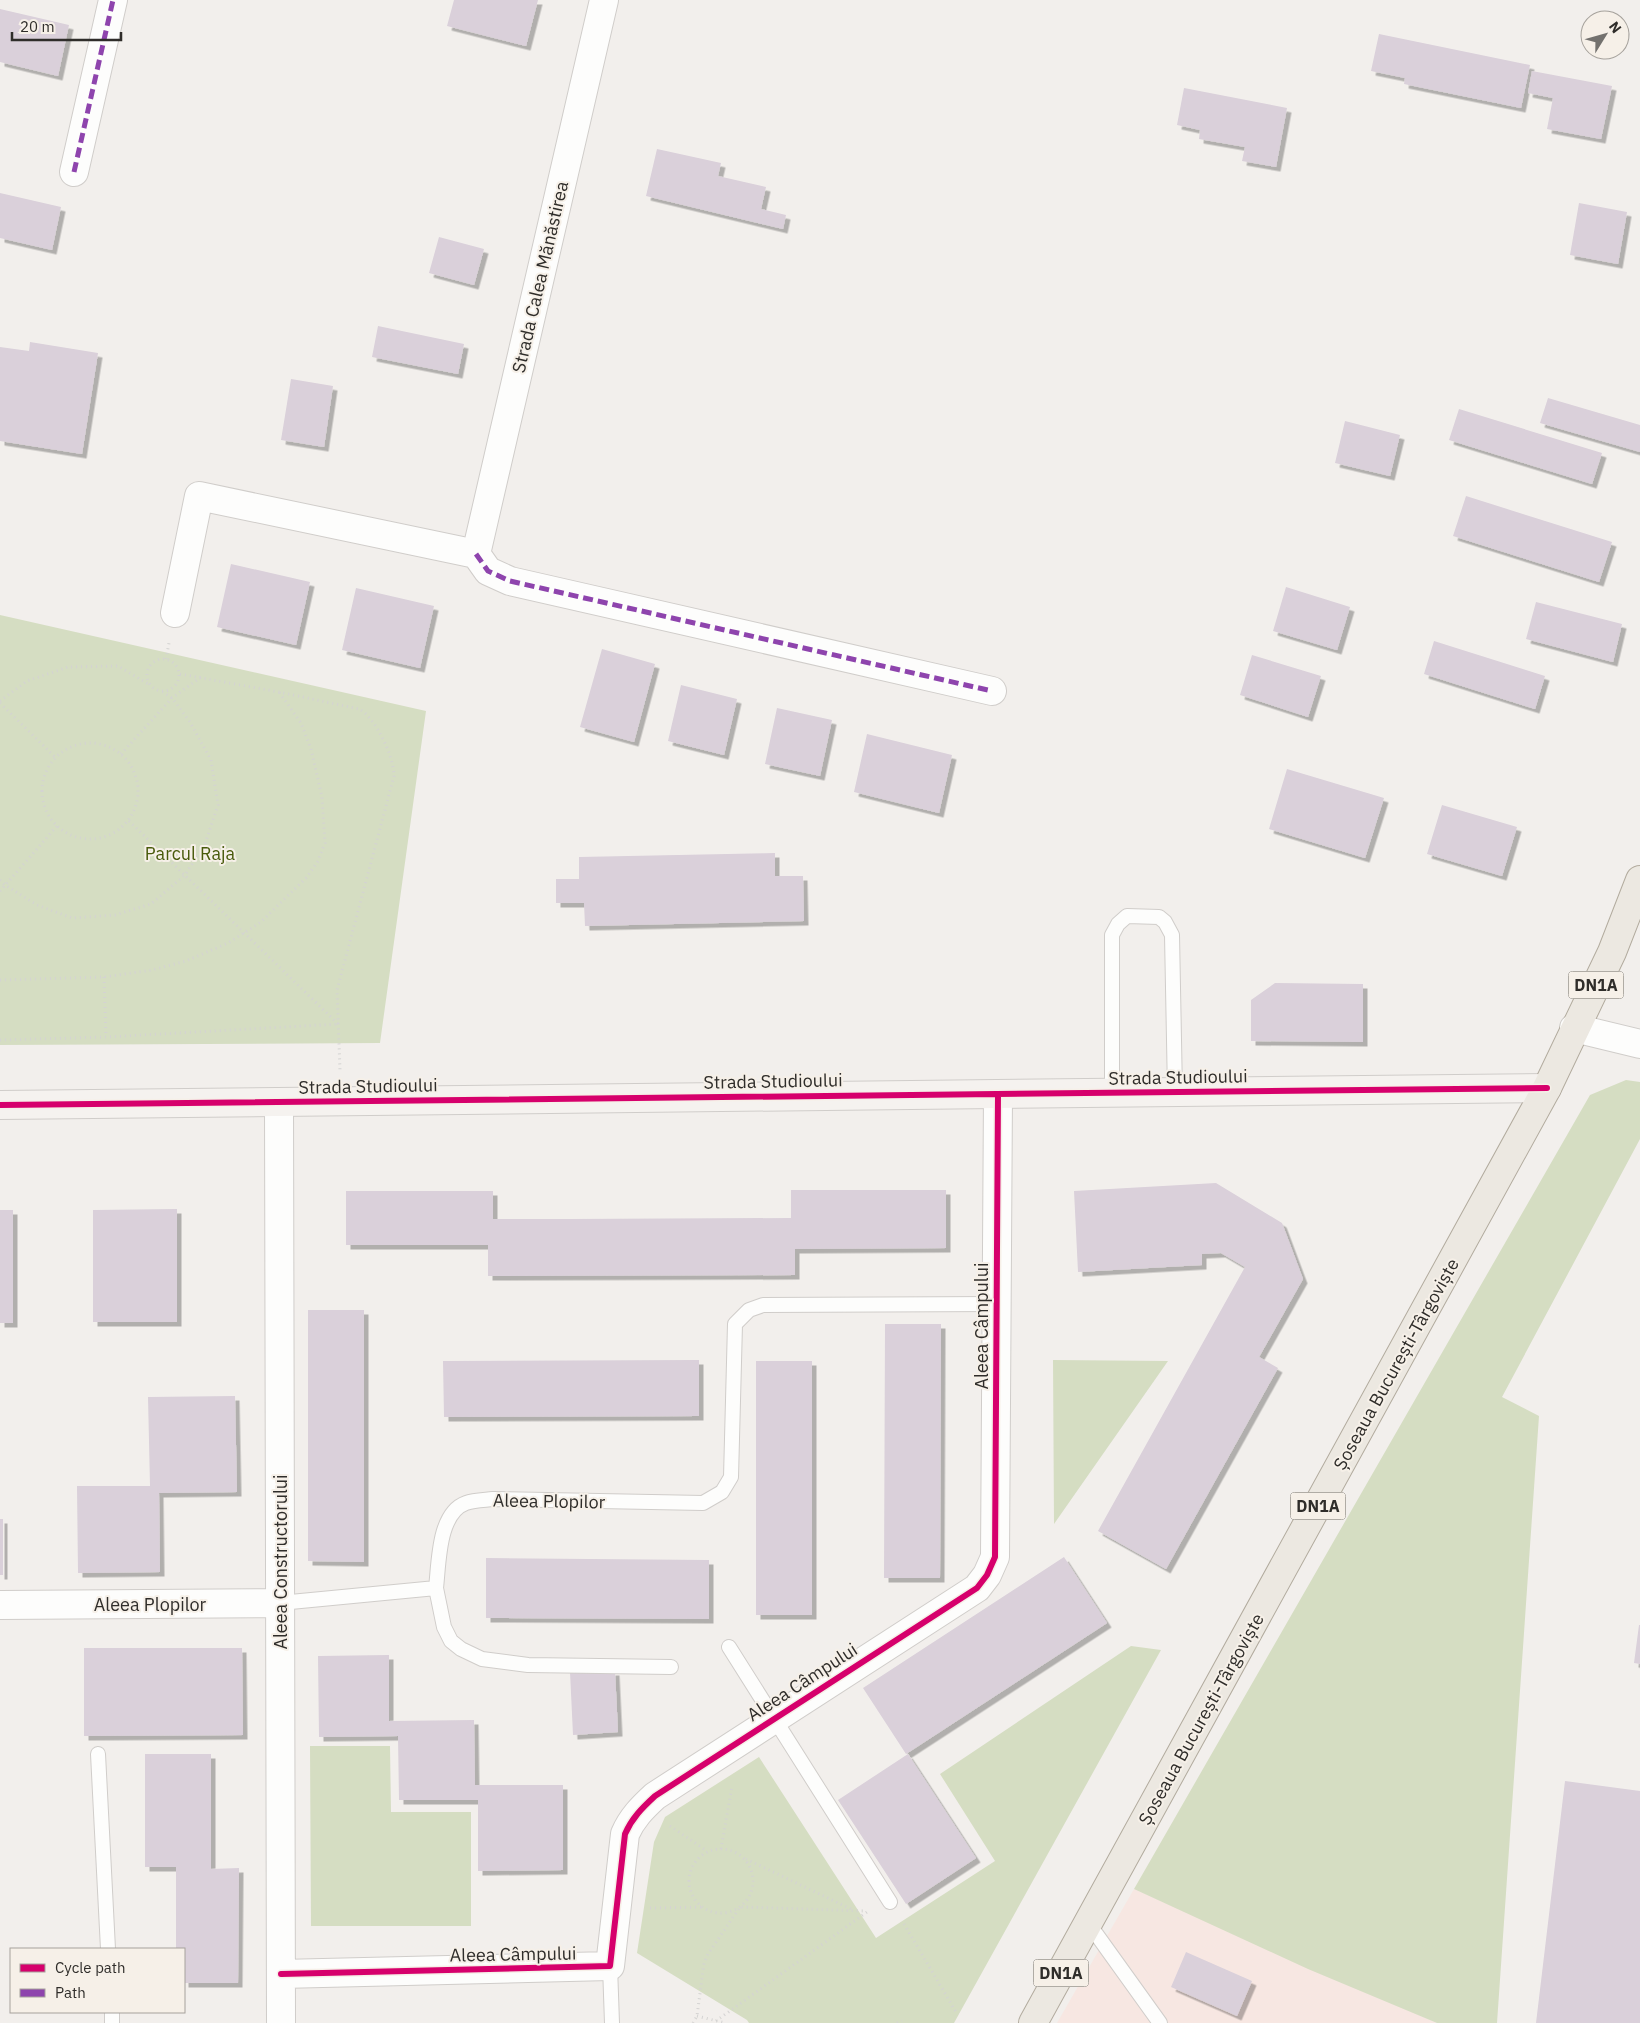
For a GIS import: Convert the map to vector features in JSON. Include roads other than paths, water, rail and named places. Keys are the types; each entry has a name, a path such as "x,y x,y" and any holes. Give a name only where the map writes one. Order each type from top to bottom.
{"main road":[{"name":"Șoseaua București-Târgoviște","path":"1033,2023 1547,1088 1574,1028 1612,952 1640,880"}],"street":[{"path":"74,172 113,0"},
{"name":"Strada Calea Mănăstirea","path":"476,554 604,0"},
{"path":"175,613 199,496 476,554 488,571 510,581 992,692"},
{"path":"1574,1028 1640,1044"},
{"name":"Strada Studioului","path":"0,1105 1547,1088"},
{"name":"Aleea Câmpului","path":"281,1974 610,1966 626,1834 632,1819 643,1807 655,1796 977,1588 987,1575 995,1556 998,1094"},
{"name":"Aleea Constructorului","path":"279,1102 281,2023"},
{"name":"Aleea Plopilor","path":"0,1605 280,1603"}],"lane":[{"path":"1112,1092 1112,935 1118,924 1127,916 1159,917 1165,922 1172,934 1176,1092"},
{"name":"Aleea Plopilor","path":"280,1603 436,1588 442,1536 446,1522 465,1503 493,1498 703,1503 722,1492 731,1477 735,1324 749,1310 763,1305 997,1304"},
{"path":"436,1588 444,1627 451,1641 460,1649 482,1659 528,1665 671,1667"},
{"path":"729,1647 890,1902"},
{"path":"98,1754 108,1948"},
{"path":"1089,1924 1160,2023"},
{"path":"610,1966 612,2023"}],"park label":[{"name":"Parcul Raja","path":"190,853"}]}
